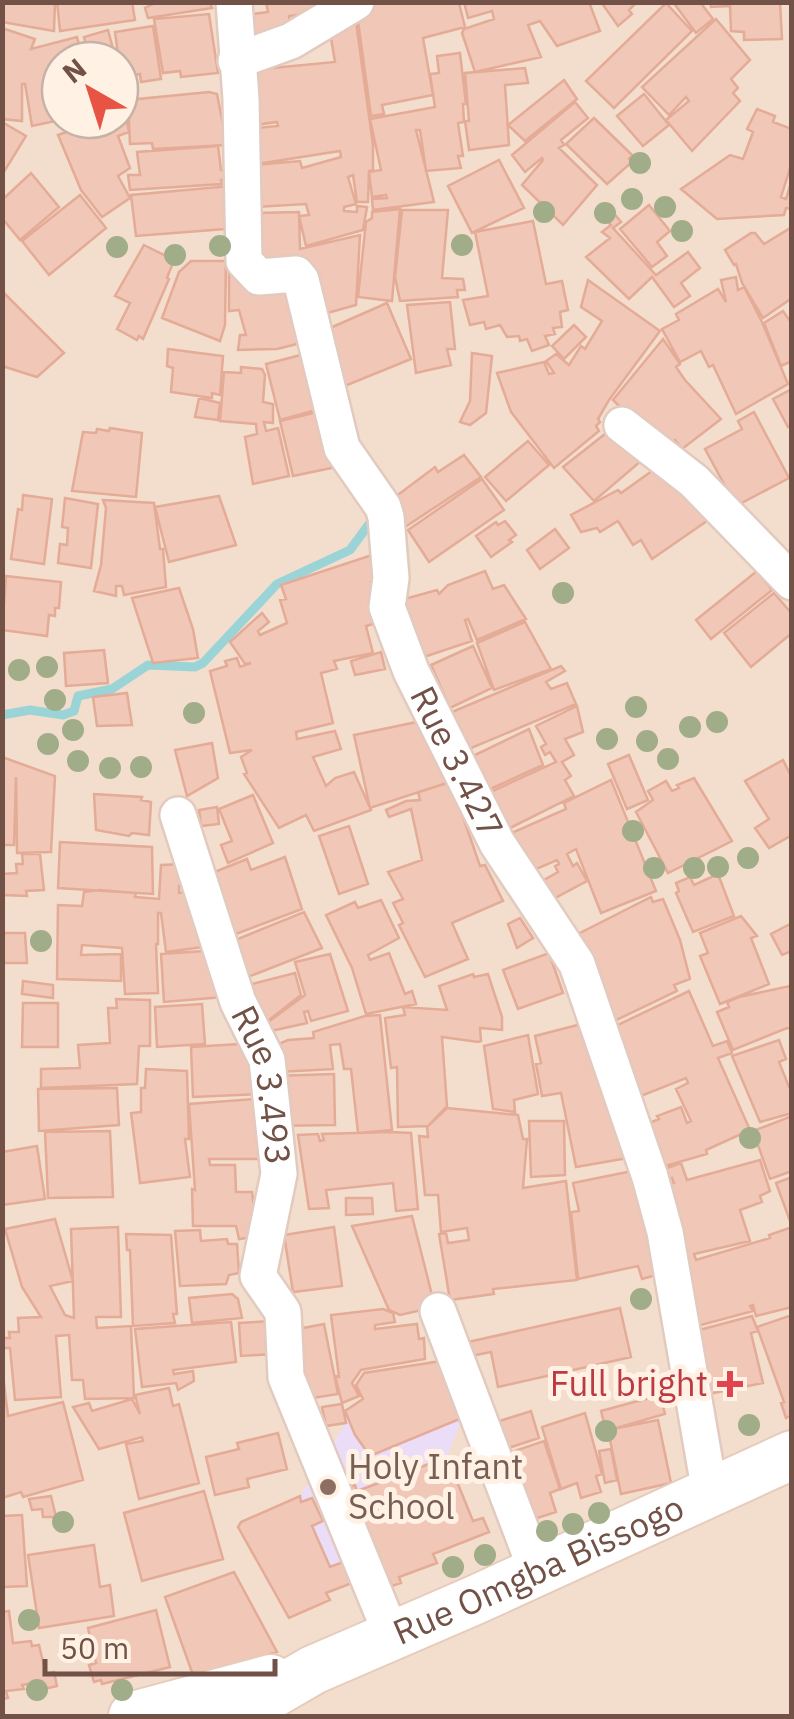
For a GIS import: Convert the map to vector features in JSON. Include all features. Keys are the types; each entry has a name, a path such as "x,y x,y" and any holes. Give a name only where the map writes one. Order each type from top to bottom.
{"main road":[{"name":"Rue Omgba Bissogo","path":"234,1716 313,1670 792,1455"},
{"path":"132,1716 313,1670"}],"street":[{"path":"234,2 236,62 291,41 356,2"},
{"name":"Rue 3.427","path":"236,62 241,98 244,261 259,278 296,274 301,280 342,448 386,517 391,578 387,607 410,670 497,843 578,964 665,1232 710,1494"},
{"path":"622,424 694,481 792,582"},
{"name":"Rue 3.493","path":"178,815 238,1002 267,1060 279,1174 258,1276 282,1312 286,1377 392,1636"},
{"path":"438,1311 536,1572"}],"shaded area":[{"path":"3,3 791,3 791,1716 3,1716"},
{"name":"Holy Infant School","path":"448,1360 462,1418 447,1457 360,1490 355,1485 352,1583 327,1592 330,1600 289,1618 238,1527 241,1522 300,1496 346,1423 345,1411 362,1399 356,1385 364,1373"}],"building":[{"path":"2,2 55,2 54,31 2,22"},
{"path":"57,2 132,2 135,20 60,31"},
{"path":"157,2 210,2 212,8 148,18 145,8"},
{"path":"266,2 314,2 316,12 289,16 290,30 242,40 238,16 268,12"},
{"path":"361,2 459,3 465,27 423,38 433,95 382,105 384,114 371,116 356,7"},
{"path":"464,2 589,2 600,31 557,46 540,21 528,25 541,57 475,72 462,33 494,19 492,11 468,18"},
{"path":"601,2 637,2 629,10 632,14 618,26"},
{"path":"673,2 700,2 713,19 696,33"},
{"path":"711,2 780,2 782,39 744,40 744,32 731,31 730,6 711,7"},
{"path":"666,3 692,31 614,108 586,81"},
{"path":"209,14 218,73 181,77 180,71 163,73 154,19"},
{"path":"716,19 750,60 731,79 738,88 733,93 740,101 692,151 666,120 689,101 686,97 669,115 642,87"},
{"path":"356,22 373,170 369,171 368,202 357,202 353,175 348,177 356,204 344,207 344,211 357,212 357,206 367,207 363,230 306,246 299,216 309,215 306,204 256,207 254,165 300,161 302,168 341,157 340,151 257,164 257,128 278,126 277,122 255,125 251,70 335,62 329,26"},
{"path":"153,26 161,79 141,82 140,40 116,40 115,32"},
{"path":"2,28 35,39 31,49 40,47 40,124 32,126 25,84 22,121 2,119"},
{"path":"108,30 111,40 85,40 84,37"},
{"path":"460,53 466,104 464,122 458,123 461,168 426,171 434,202 373,210 372,199 387,198 372,197 369,172 381,170 370,119 435,107 430,74 439,73 437,56","holes":["416,130 420,130 426,169"]},
{"path":"525,68 528,83 505,85 509,145 469,150 465,73"},
{"path":"564,80 577,99 525,141 508,125"},
{"path":"217,94 227,145 153,149 152,143 130,144 130,140 140,140 140,99"},
{"path":"644,94 669,125 643,146 617,116"},
{"path":"575,102 588,118 561,140 564,145 559,148 597,185 563,225 522,185 542,158 525,172 512,155"},
{"path":"757,109 775,116 773,122 792,129 792,162 781,197 786,199 792,179 792,209 786,208 784,215 717,219 681,189 730,155 743,159 753,132 747,129"},
{"path":"594,118 632,155 632,162 607,184 566,144"},
{"path":"2,122 26,136 2,175"},
{"path":"60,140 120,140 130,168 118,176 130,198 102,217 81,190"},
{"path":"218,146 221,170 228,170 229,179 221,180 222,184 130,190 128,175 140,175 137,152"},
{"path":"499,160 524,208 472,233 448,186"},
{"path":"31,173 59,207 20,240 2,218 2,200"},
{"path":"230,186 232,214 225,213 225,229 136,236 131,195"},
{"path":"80,195 106,228 49,275 22,241"},
{"path":"649,205 670,231 657,242 667,256 652,267 620,229"},
{"path":"400,209 392,301 358,297 366,222 372,218 372,212"},
{"path":"402,210 448,210 442,278 463,279 465,290 457,290 458,297 400,301 395,277"},
{"path":"299,212 300,249 360,235 356,305 313,317 301,270 257,272 255,213"},
{"path":"613,212 621,222 613,228 656,275 688,252 700,268 681,283 690,296 674,307 652,277 629,299 586,257 610,238 602,232 611,225 605,219"},
{"path":"533,221 546,284 562,281 568,310 560,312 562,327 553,328 555,334 545,336 549,345 532,351 527,339 507,337 500,325 486,329 484,322 470,325 463,300 488,296 475,232"},
{"path":"792,227 792,298 763,318 725,250 751,233 764,244"},
{"path":"144,245 174,260 143,339 139,336 137,340 117,329 130,303 115,296"},
{"path":"191,261 226,261 225,325 220,341 162,318 179,272"},
{"path":"229,269 253,273 301,292 309,341 277,349 238,350 240,335 246,335 239,310 229,311"},
{"path":"736,277 738,290 744,287 788,384 736,414 713,365 709,367 701,351 680,362 662,329 679,320 676,314 718,289 726,302 721,280"},
{"path":"588,280 660,331 609,400 598,419 599,431 554,468 511,412 497,373 544,362 549,374 554,373 546,361 556,354 569,365 581,346 585,349 602,321 581,307"},
{"path":"4,293 64,353 37,377 2,366"},
{"path":"450,302 455,349 447,349 451,365 416,373 407,305"},
{"path":"387,303 411,359 345,386 321,332"},
{"path":"783,311 792,324 792,361 781,366 764,323"},
{"path":"574,325 586,337 564,359 552,346"},
{"path":"663,339 680,364 676,367 685,380 721,419 682,449 675,440 667,447 613,400"},
{"path":"168,349 223,356 220,395 212,393 212,398 171,392 173,368 167,366"},
{"path":"316,351 331,406 280,420 266,364"},
{"path":"472,353 492,356 486,413 470,425 460,422 470,401"},
{"path":"241,367 262,369 265,375 263,402 273,404 273,423 264,422 266,431 278,428 289,476 253,484 245,437 257,434 256,424 220,421 224,372 241,373"},
{"path":"790,390 792,425 788,427 773,399"},
{"path":"199,398 220,403 218,420 195,417"},
{"path":"330,409 341,466 293,476 280,421"},
{"path":"754,412 789,478 736,506 705,449 742,429 738,421"},
{"path":"110,428 142,433 136,497 72,491 83,432"},
{"path":"610,430 641,461 594,501 563,467"},
{"path":"528,441 549,465 506,501 485,477"},
{"path":"464,455 481,477 402,529 387,503 435,467 438,472"},
{"path":"666,461 707,521 652,559 641,540 633,545 618,521 600,532 597,528 581,532 571,515 618,490 621,493"},
{"path":"482,479 504,510 429,562 408,530"},
{"path":"23,495 52,499 44,564 11,559"},
{"path":"219,496 236,545 169,562 155,507"},
{"path":"65,498 98,504 91,568 58,563 60,544 67,545 68,528 62,527"},
{"path":"103,500 154,503 166,587 124,595 122,586 116,586 116,596 94,591 101,565 106,508"},
{"path":"505,521 516,535 491,557 476,536 496,522 498,525"},
{"path":"555,529 569,548 540,569 527,550"},
{"path":"372,555 388,580 371,582 381,622 366,626 373,653 334,661 337,669 321,673 333,723 296,732 297,739 335,731 341,749 313,757 326,786 335,778 354,772 371,810 314,831 306,815 279,828 244,774 247,773 241,757 252,750 230,753 210,671 237,658 240,667 251,663 245,664 230,642 262,613 269,622 258,631 260,635 287,623 280,600 286,599 281,585"},
{"path":"485,571 493,589 504,585 526,619 477,640 468,619 465,620 472,641 421,658 390,603 437,590 439,594 448,585"},
{"path":"757,571 772,590 711,639 696,620"},
{"path":"6,576 61,582 59,608 55,608 55,616 49,615 47,636 2,630"},
{"path":"179,588 198,658 153,663 132,598"},
{"path":"774,593 792,614 792,633 751,667 724,633"},
{"path":"525,622 551,669 494,690 477,643"},
{"path":"473,646 492,688 450,708 431,665"},
{"path":"104,650 108,683 66,686 64,653"},
{"path":"381,652 385,669 355,675 351,661"},
{"path":"561,666 565,671 546,682 551,689 567,683 576,704 469,749 452,712"},
{"path":"127,693 132,725 97,726 93,697"},
{"path":"577,706 583,732 565,739 574,755 562,762 571,776 565,780 574,796 506,830 486,794 556,762 550,752 545,755 541,747 546,744 536,726"},
{"path":"417,722 447,783 370,808 354,735"},
{"path":"529,729 543,765 486,791 473,756"},
{"path":"212,743 218,778 187,796 175,750"},
{"path":"629,755 648,800 627,809 608,764"},
{"path":"2,757 55,776 51,852 17,853 16,777 14,845 2,845"},
{"path":"783,760 792,778 792,835 769,848 755,828 769,819 745,781"},
{"path":"694,778 732,841 668,873 636,812 653,800 648,791 666,781 672,791"},
{"path":"611,780 656,891 601,913 576,849 567,854 587,881 553,899 542,881 558,872 557,860 534,870 507,835 566,809 564,803"},
{"path":"451,782 480,866 485,865 503,901 452,923 468,959 425,977 399,925 403,923 393,903 403,899 388,872 422,860 411,809 389,817 386,810 420,800 418,792"},
{"path":"94,794 142,797 141,800 151,802 149,835 96,830"},
{"path":"253,795 273,843 228,863 221,845 232,841 219,809"},
{"path":"217,807 219,824 201,826 199,810"},
{"path":"349,826 368,884 339,894 319,836"},
{"path":"60,842 152,847 153,894 58,888"},
{"path":"22,854 40,854 44,890 26,891 27,896 2,895 2,874 17,873 16,864 23,864"},
{"path":"285,857 302,909 236,934 230,920 225,921 207,875 247,859 251,870"},
{"path":"182,864 183,886 179,886 179,893 212,890 225,944 166,952 158,913 158,993 125,994 122,948 82,945 81,955 121,954 121,981 57,979 58,905 82,906 84,892 100,890 159,899 161,865"},
{"path":"718,874 734,916 693,932 676,893 676,883 690,877 694,885"},
{"path":"651,897 653,902 663,899 690,979 674,985 677,991 610,1023 572,937"},
{"path":"381,900 399,938 368,955 370,960 389,953 405,994 412,991 416,1004 366,1014 352,968 326,915 355,902 358,908"},
{"path":"304,912 322,948 240,980 228,943"},
{"path":"741,916 757,936 751,938 769,984 720,1004 700,956 708,953 700,933"},
{"path":"520,918 533,938 517,948 508,924"},
{"path":"792,923 792,951 782,955 771,934"},
{"path":"2,933 25,933 27,963 2,963"},
{"path":"218,950 223,997 164,1002 161,954"},
{"path":"549,953 563,993 518,1009 503,970"},
{"path":"330,954 348,1011 311,1021 308,1011 304,1012 307,1023 262,1033 260,1028 305,995 295,962"},
{"path":"295,973 301,995 260,1027 248,985"},
{"path":"473,974 488,974 502,1017 502,1030 480,1028 478,1042 442,1037 447,1106 428,1126 398,1127 397,1067 391,1068 385,1018 405,1015 403,1007 447,1010 439,986"},
{"path":"23,981 53,985 53,998 22,994"},
{"path":"790,986 792,1029 733,1050 717,1012 739,997"},
{"path":"689,991 713,1046 727,1041 732,1053 718,1058 750,1130 706,1150 707,1154 662,1167 645,1125 681,1107 687,1123 691,1121 676,1089 688,1083 686,1078 636,1098 605,1031"},
{"path":"116,999 150,1000 150,1046 139,1046 137,1084 41,1088 41,1069 80,1068 78,1045 110,1043 108,1008 117,1008"},
{"path":"23,1003 58,1003 58,1047 22,1047"},
{"path":"202,1004 205,1044 157,1047 155,1007"},
{"path":"380,1015 392,1130 358,1133 351,1069 344,1069 340,1044 330,1045 333,1069 279,1072 276,1045 314,1038 313,1032"},
{"path":"593,1021 628,1158 576,1167 561,1093 542,1096 535,1036"},
{"path":"528,1035 538,1094 514,1100 515,1112 493,1109 484,1046"},
{"path":"779,1040 786,1059 779,1062 789,1087 792,1086 792,1113 760,1122 732,1056"},
{"path":"256,1043 259,1094 193,1097 191,1047"},
{"path":"146,1069 187,1071 189,1139 185,1139 190,1177 140,1183 131,1113 141,1112"},
{"path":"334,1074 335,1125 271,1126 273,1076"},
{"path":"117,1088 119,1125 39,1131 38,1089"},
{"path":"254,1099 259,1159 209,1159 210,1165 235,1165 236,1192 252,1192 255,1216 275,1234 239,1239 236,1226 193,1226 192,1189 195,1190 189,1104"},
{"path":"447,1108 518,1115 523,1139 527,1139 523,1188 566,1181 577,1280 493,1289 494,1294 450,1300 439,1234 446,1233 448,1243 469,1240 467,1228 441,1232 438,1195 425,1195 419,1136 428,1137 427,1127"},
{"path":"792,1116 792,1171 770,1179 753,1131"},
{"path":"529,1121 564,1121 565,1175 531,1177"},
{"path":"110,1131 113,1197 48,1198 45,1132"},
{"path":"411,1133 418,1209 396,1211 393,1183 326,1190 329,1208 309,1209 298,1135 318,1134 320,1141 324,1140 322,1134"},
{"path":"37,1146 45,1199 2,1205 2,1152"},
{"path":"760,1160 770,1191 760,1196 762,1202 740,1210 750,1241 694,1254 696,1260 770,1238 769,1235 792,1227 792,1307 756,1316 753,1305 753,1311 690,1328 666,1185 674,1183 672,1178 665,1179 662,1170 681,1163 687,1180"},
{"path":"642,1169 656,1275 642,1279 638,1266 578,1279 571,1212 579,1211 573,1183"},
{"path":"792,1177 792,1220 790,1221 776,1183"},
{"path":"346,1198 372,1198 373,1214 346,1215"},
{"path":"412,1216 435,1307 400,1315 389,1310 352,1226"},
{"path":"55,1219 73,1280 71,1229 118,1227 121,1317 96,1317 97,1328 131,1326 134,1398 85,1399 83,1380 72,1380 69,1335 56,1336 61,1397 15,1400 10,1348 3,1348 2,1338 10,1338 9,1332 19,1332 18,1318 41,1317 22,1287 5,1229","holes":["73,1281 74,1318 65,1315 50,1286"]},
{"path":"334,1227 342,1286 293,1292 284,1235"},
{"path":"200,1230 201,1241 227,1239 228,1244 237,1244 239,1273 229,1275 226,1284 180,1286 175,1231"},
{"path":"126,1234 171,1235 175,1323 133,1326"},
{"path":"232,1294 238,1299 242,1318 192,1323 189,1298"},
{"path":"620,1308 631,1357 498,1387 491,1352 471,1356 468,1342"},
{"path":"383,1309 393,1313 395,1322 375,1325 375,1329 417,1324 419,1339 424,1338 425,1359 361,1370 352,1383 359,1396 342,1403 335,1376 339,1377 331,1315"},
{"path":"792,1315 792,1415 786,1418 757,1327"},
{"path":"752,1316 758,1331 751,1333 763,1383 704,1395 688,1333"},
{"path":"271,1321 273,1354 241,1356 239,1323"},
{"path":"231,1322 236,1362 173,1370 174,1374 193,1371 194,1381 178,1390 176,1383 142,1387 135,1329"},
{"path":"324,1324 338,1394 300,1400 287,1331"},
{"path":"448,1360 462,1418 370,1456 345,1411 363,1399 356,1385 364,1373"},
{"path":"2,1367 8,1416 63,1402 83,1480 23,1497 21,1492 2,1498"},
{"path":"169,1388 173,1406 179,1404 199,1483 139,1499 126,1444 143,1441 142,1437 99,1449 73,1407 89,1403 92,1411 132,1399 140,1414 135,1395"},
{"path":"660,1395 665,1414 606,1431 601,1411"},
{"path":"342,1404 346,1423 326,1426 322,1407"},
{"path":"531,1411 539,1438 496,1452 487,1425"},
{"path":"585,1413 602,1474 596,1476 601,1492 581,1498 577,1483 561,1489 542,1427"},
{"path":"658,1420 671,1483 621,1494 608,1430"},
{"path":"278,1433 287,1469 247,1479 249,1487 215,1495 206,1457 239,1449 237,1443"},
{"path":"544,1441 560,1489 550,1493 556,1512 522,1523 500,1456"},
{"path":"611,1449 617,1480 605,1483 599,1451"},
{"path":"447,1457 473,1521 483,1518 489,1532 433,1554 437,1563 399,1577 401,1583 392,1586 387,1575 382,1577 330,1497 355,1485 358,1494 362,1494 360,1490"},
{"path":"204,1491 223,1559 142,1581 124,1513"},
{"path":"51,1496 56,1517 43,1517 42,1509 32,1510 29,1499"},
{"path":"300,1496 301,1502 312,1498 323,1521 312,1526 330,1567 343,1562 352,1583 326,1593 330,1600 289,1618 238,1527 241,1522"},
{"path":"22,1515 27,1586 2,1587 2,1516"},
{"path":"94,1545 100,1587 110,1585 114,1616 39,1628 28,1555"},
{"path":"234,1572 277,1652 193,1675 165,1597"},
{"path":"156,1610 170,1667 102,1684 101,1680 94,1682 89,1665 96,1663 88,1628"},
{"path":"9,1611 13,1643 31,1641 32,1646 39,1645 46,1674 54,1672 57,1686 44,1689 42,1682 22,1685 24,1689 6,1691 8,1698 2,1699 2,1612"}],"waterway":[{"path":"2,715 30,710 63,715 74,711 78,696 112,689 148,665 195,667 203,663 277,584 350,550 375,516"}],"place":[{"name":"Full bright","path":"730,1384"},
{"name":"Holy Infant School","path":"328,1487"}]}
